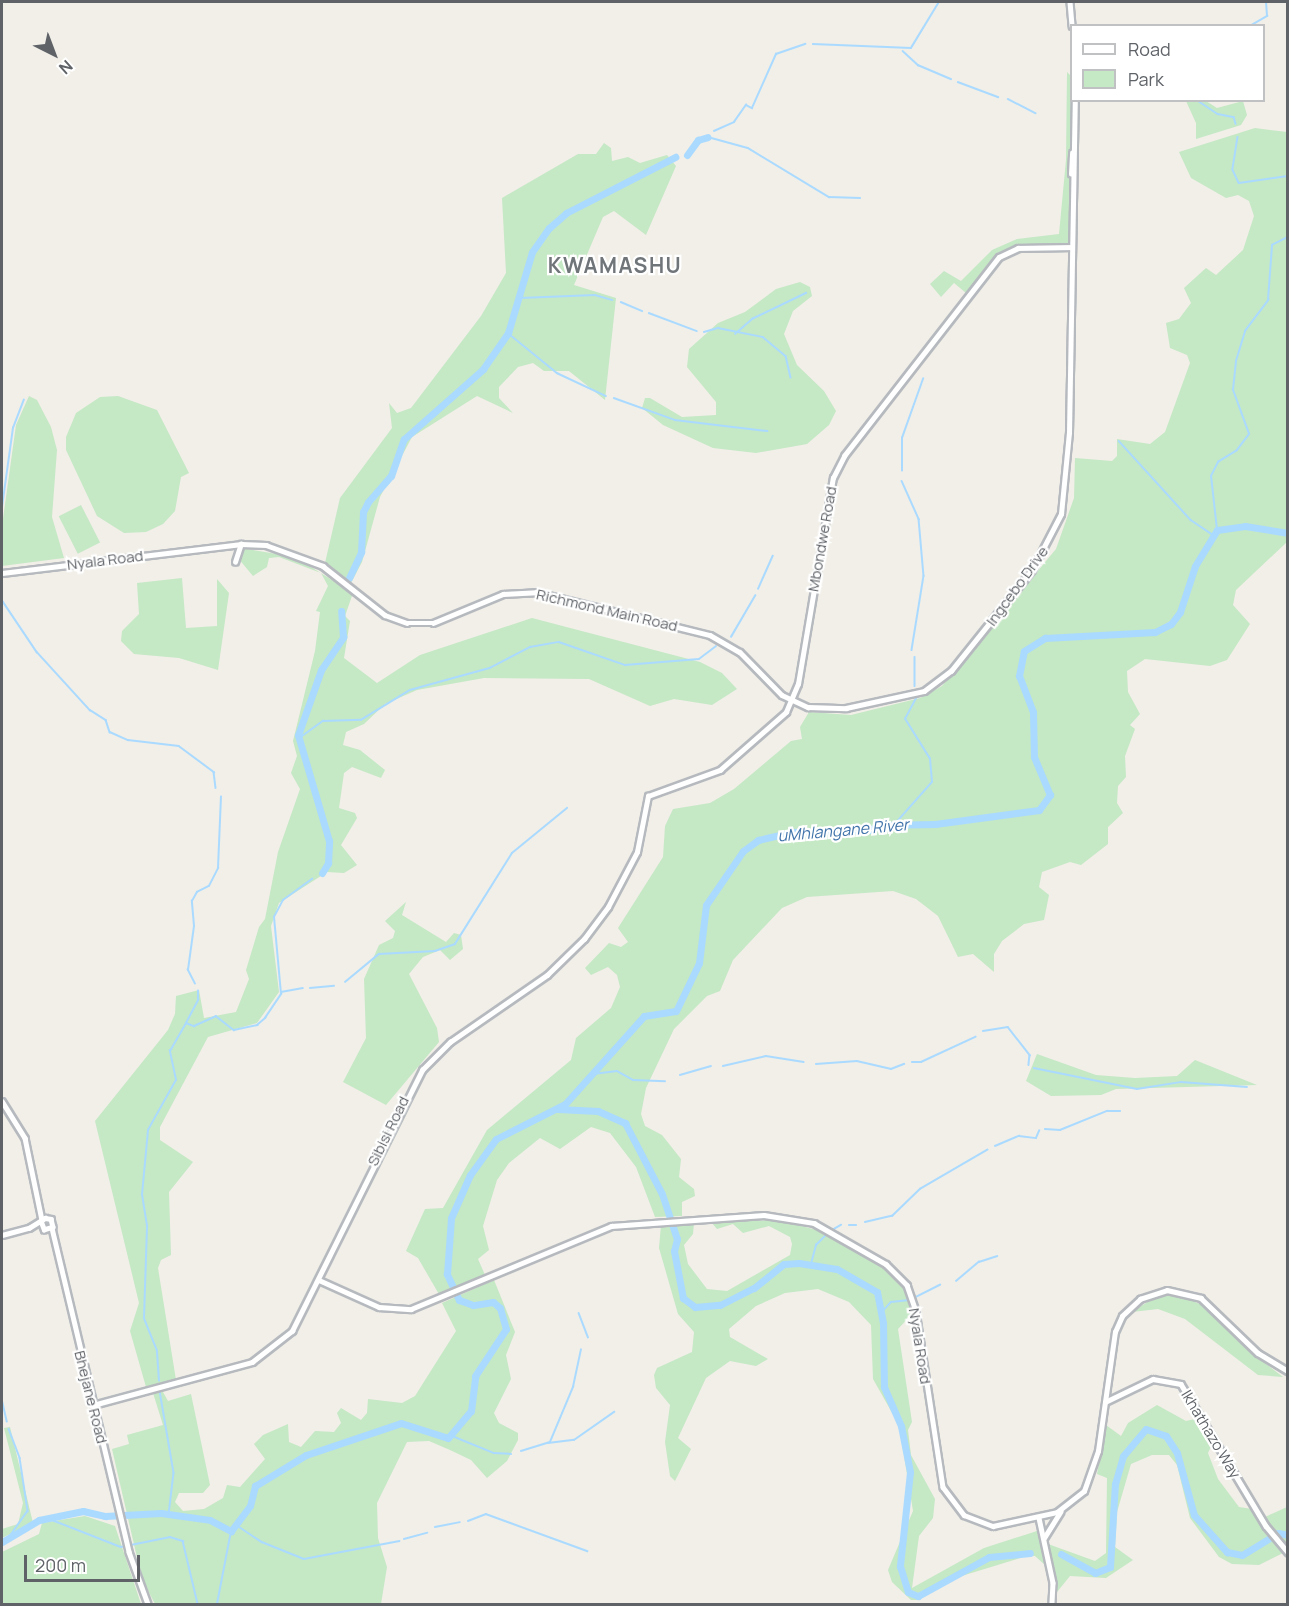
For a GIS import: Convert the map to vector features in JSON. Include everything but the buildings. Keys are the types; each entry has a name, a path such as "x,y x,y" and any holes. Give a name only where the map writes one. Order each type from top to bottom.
{"street":[{"path":"1070,2 1072,24"},
{"name":"Ingcebo Drive","path":"792,701 839,709 929,688 951,671 1040,560 1058,524 1067,486 1075,102"},
{"name":"Mbondwe Road","path":"648,796 720,770 778,723 792,701 833,478 841,460 999,256 1018,248 1072,247"},
{"path":"235,562 241,544"},
{"name":"Richmond Main Road","path":"209,548 241,544 279,548 315,562 385,615 406,623 433,623 496,597 526,591 696,631 735,649 792,701"},
{"name":"Nyala Road","path":"2,573 209,548"},
{"name":"Sibisi Road","path":"93,1405 259,1359 292,1331 319,1280 416,1077 444,1047 538,982 584,939 608,907 637,852 648,796"},
{"path":"2,1101 26,1138 42,1207 43,1229"},
{"path":"2,1235 29,1228 50,1218 42,1207"},
{"name":"Bhejane Road","path":"50,1218 52,1241 129,1552 148,1605"},
{"name":"Nyala Road","path":"319,1280 384,1308 416,1308 443,1299 605,1227 657,1221 794,1218 822,1227 890,1266 907,1285 915,1307 939,1473 946,1495 964,1515 985,1524 1039,1518 1062,1510 1080,1497 1091,1476 1119,1322 1136,1300 1159,1291 1181,1291 1205,1300 1257,1353 1287,1371"},
{"path":"29,1228 52,1228"},
{"name":"Bhejane Road","path":"43,1229 52,1241"},
{"name":"Ikhathazo Way","path":"1105,1402 1153,1379 1180,1384 1270,1532 1287,1552"},
{"path":"1043,1539 1062,1510"},
{"path":"1039,1518 1053,1583 1052,1605"}],"green space":[{"path":"1067,72 1070,75 1072,102 1070,244 1011,247 994,257 966,293 954,283 941,297 930,284 944,271 961,281 992,250 1017,239 1059,234 1066,160"},
{"path":"1186,102 1208,102 1217,108 1243,102 1247,115 1241,125 1196,139 1196,123"},
{"path":"1255,128 1287,132 1287,542 1236,590 1233,605 1250,624 1227,660 1210,666 1145,659 1127,671 1128,692 1140,714 1130,725 1135,729 1125,756 1126,777 1118,786 1117,803 1123,813 1108,827 1108,844 1081,865 1070,862 1042,872 1039,887 1049,895 1044,920 1024,924 1002,941 994,954 994,972 973,954 958,957 938,916 916,899 893,891 807,897 782,908 733,960 720,991 707,996 674,1029 646,1088 641,1114 645,1126 662,1135 681,1159 679,1177 694,1189 695,1196 682,1202 682,1216 655,1217 636,1167 610,1133 591,1127 560,1149 540,1138 509,1163 497,1180 483,1226 489,1250 478,1259 485,1275 440,1296 418,1258 406,1251 425,1209 443,1208 487,1130 571,1060 576,1038 611,1008 620,987 617,975 608,967 591,975 585,968 609,943 621,947 628,942 618,928 663,857 665,826 673,809 710,803 734,789 791,741 802,739 800,727 809,712 851,715 920,698 942,686 1056,549 1074,498 1075,458 1112,461 1117,456 1117,439 1150,444 1165,432 1190,363 1187,355 1170,348 1166,323 1179,319 1191,303 1184,288 1206,268 1216,275 1243,250 1254,216 1249,201 1238,195 1226,198 1191,178 1179,152"},
{"path":"604,143 611,148 612,161 628,157 640,163 667,155 676,166 646,235 614,211 603,217 574,285 616,298 605,400 569,371 544,371 533,363 518,367 499,387 499,398 513,413 477,396 412,437 380,497 362,562 351,583 325,563 340,498 392,428 389,403 397,413 411,408 481,316 506,273 502,198 578,154 596,154"},
{"path":"800,282 810,287 812,296 793,311 784,334 797,365 824,391 836,411 829,425 807,444 756,453 713,448 663,425 642,408 645,398 650,398 682,417 716,415 716,402 687,367 689,349 718,323 745,312 776,289"},
{"path":"29,396 37,400 51,427 57,450 52,517 64,558 2,566 2,526 16,425"},
{"path":"118,396 157,410 189,473 181,477 175,511 163,524 146,532 124,533 97,516 66,450 66,437 76,413 100,397"},
{"path":"81,505 100,542 78,554 59,516"},
{"path":"241,548 295,557 320,573 279,557 269,558 267,567 253,576 238,558"},
{"path":"321,573 353,593 345,616 350,621 344,658 377,683 420,655 532,618 700,662 722,673 737,689 712,705 674,699 650,706 589,679 484,678 417,690 385,704 364,724 346,732 343,745 360,750 385,770 381,778 352,767 344,773 339,808 355,813 357,818 341,845 357,865 344,873 327,872 279,903 271,926 279,992 257,1023 208,1037 160,1127 160,1140 193,1162 169,1192 171,1255 161,1260 158,1268 176,1380 146,1387 130,1331 139,1303 95,1121 168,1030 175,1014 176,996 199,990 204,1018 236,1012 249,979 246,970 259,927 265,919 278,852 300,789 291,773 297,756 293,741 315,651 320,612 316,611 328,586"},
{"path":"182,578 186,628 217,626 217,579 229,593 218,670 179,658 134,654 121,641 122,631 139,614 137,583"},
{"path":"406,902 402,915 446,942 454,933 461,935 463,949 450,960 440,950 423,957 409,974 437,1028 439,1042 386,1105 343,1082 366,1038 364,979 379,945 393,938 395,931 385,921"},
{"path":"1037,1054 1096,1075 1135,1078 1177,1076 1195,1060 1257,1085 1116,1089 1101,1095 1051,1096 1026,1081"},
{"path":"778,1220 821,1231 885,1268 901,1283 910,1303 913,1313 898,1329 912,1422 908,1430 911,1455 935,1499 933,1518 919,1536 912,1588 984,1548 1037,1531 1045,1565 1035,1556 1027,1556 955,1578 918,1600 911,1600 892,1582 888,1570 913,1511 899,1425 873,1379 871,1325 849,1302 818,1289 785,1293 756,1306 729,1329 730,1337 768,1359 756,1366 730,1361 706,1378 678,1438 691,1449 675,1481 670,1476 665,1442 670,1405 656,1388 654,1375 657,1368 692,1352 694,1332 678,1314 659,1248 661,1225 694,1223 693,1234 684,1245 688,1264 707,1289 727,1291 790,1255 792,1244 790,1237 769,1226 743,1233 733,1224 717,1229 711,1222"},
{"path":"494,1280 515,1332 506,1355 511,1379 494,1413 499,1423 518,1433 518,1440 507,1461 487,1478 471,1460 450,1450 429,1441 407,1442 377,1503 378,1538 387,1567 381,1604 155,1604 142,1579 112,1449 129,1444 127,1435 163,1425 153,1393 163,1392 168,1401 191,1394 210,1485 203,1493 179,1493 175,1502 183,1511 204,1509 223,1498 227,1485 240,1487 265,1459 254,1444 263,1435 288,1424 289,1442 301,1447 315,1431 334,1432 341,1423 337,1413 341,1408 361,1420 367,1413 368,1399 402,1403 415,1396 456,1331 442,1303"},
{"path":"1177,1294 1211,1309 1252,1353 1283,1377 1258,1375 1185,1319 1158,1309 1132,1312 1155,1297"},
{"path":"1157,1405 1186,1421 1199,1418 1213,1442 1208,1453 1218,1479 1239,1507 1252,1509 1283,1553 1259,1565 1232,1564 1219,1557 1190,1518 1177,1465 1169,1455 1152,1455 1131,1464 1117,1512 1115,1547 1133,1560 1106,1578 1070,1576 1057,1592 1048,1544 1095,1561 1106,1553 1107,1478 1097,1474 1106,1425 1121,1436 1128,1423"},
{"path":"10,1427 33,1523 2,1538 2,1529 18,1524 23,1503 4,1428"},
{"path":"1287,1507 1287,1547 1265,1517"},
{"path":"85,1516 115,1526 141,1604 2,1604 2,1552 39,1534 42,1523"}],"waterway":[{"path":"813,44 911,48 939,2"},
{"path":"1253,24 1267,16 1266,2"},
{"path":"714,131 734,122 746,105 752,108 776,54 805,44"},
{"path":"903,51 918,65 951,79"},
{"path":"958,82 998,97"},
{"path":"1008,99 1036,113"},
{"path":"1200,102 1218,114 1234,117 1236,124"},
{"path":"708,137 748,148 829,197 860,198"},
{"path":"687,155 698,140 708,137"},
{"path":"1238,137 1233,170 1239,183 1288,176"},
{"path":"349,578 361,552 363,512 368,502 391,476 404,439 483,369 508,333 532,252 549,228 566,213 675,157"},
{"path":"1217,530 1211,476 1218,462 1237,450 1249,434 1233,390 1236,361 1245,331 1268,300 1272,245 1288,237"},
{"path":"735,334 752,319 806,293"},
{"path":"520,298 595,295 612,300"},
{"path":"621,302 642,311"},
{"path":"649,313 697,331"},
{"path":"704,332 718,328 763,337 786,356 791,377"},
{"path":"508,333 557,373 606,396"},
{"path":"902,471 902,438 923,379"},
{"path":"614,398 675,420 767,431"},
{"path":"2,507 13,428 24,400"},
{"path":"1119,441 1191,520 1213,535"},
{"path":"902,481 919,519 924,576 912,650"},
{"name":"uMhlangane River","path":"2,1542 39,1520 83,1511 105,1516 161,1513 210,1520 231,1531 250,1506 255,1486 306,1455 401,1423 448,1438 471,1411 475,1376 506,1329 500,1308 493,1302 473,1305 459,1300 447,1274 451,1218 470,1175 496,1139 565,1104 644,1016 676,1011 699,963 706,905 743,851 758,840 793,832 869,830 881,825 935,824 1039,810 1050,795 1034,757 1033,712 1019,676 1024,651 1045,638 1155,632 1171,624 1180,612 1195,566 1217,530 1245,526 1288,533"},
{"path":"758,589 773,556"},
{"path":"731,637 755,596"},
{"path":"2,600 37,652 90,710 106,720 110,732 128,740 179,746 214,772 216,788"},
{"path":"322,873 328,863 329,841 298,735 321,670 343,637 341,611"},
{"path":"298,739 323,721 361,720 410,690 490,668 530,647 559,642 625,665 699,659 716,646"},
{"path":"915,657 915,686"},
{"path":"894,825 932,782 930,759 905,719 916,698"},
{"path":"195,984 188,970 194,926 192,901 197,892 209,886 218,868 221,797"},
{"path":"345,982 379,954 435,951 455,944 512,853 567,808"},
{"path":"159,1381 157,1351 144,1318 147,1226 142,1195 148,1130 176,1080 170,1051 186,1023 194,1026 216,1016 234,1030 257,1025 265,1018 281,994 274,917 283,900 312,879"},
{"path":"310,988 334,986"},
{"path":"281,992 303,988"},
{"path":"186,1023 198,1000 198,991"},
{"path":"983,1031 1008,1027 1030,1055 1029,1065"},
{"path":"912,1062 921,1062 975,1037"},
{"path":"723,1066 766,1056 804,1062"},
{"path":"816,1064 857,1061 891,1069 904,1064"},
{"path":"680,1075 711,1066"},
{"path":"1034,1068 1137,1089 1181,1082 1247,1087"},
{"path":"593,1074 617,1071 633,1080 665,1081"},
{"path":"558,1109 598,1111 625,1123 662,1194 677,1239 674,1251 683,1298 695,1307 720,1305 754,1288 784,1264 799,1263 837,1269 877,1292 883,1323 884,1387 901,1426 910,1472 900,1566 908,1592 918,1596 989,1557 1030,1553"},
{"path":"1045,1129 1060,1130 1107,1111 1120,1111"},
{"path":"995,1146 1019,1136 1036,1138 1039,1131"},
{"path":"865,1222 892,1216 920,1189 987,1150"},
{"path":"834,1229 841,1225"},
{"path":"849,1225 856,1225"},
{"path":"811,1264 816,1245 825,1236"},
{"path":"956,1281 979,1262 997,1256"},
{"path":"916,1297 940,1285"},
{"path":"882,1312 891,1302 909,1300"},
{"path":"579,1313 588,1337"},
{"path":"521,1451 550,1442 573,1387 581,1350"},
{"path":"160,1391 174,1473 169,1515"},
{"path":"2,1399 7,1421"},
{"path":"548,1443 574,1440 614,1412"},
{"path":"9,1429 20,1458 28,1511 10,1537"},
{"path":"1061,1554 1095,1573 1110,1567 1115,1484 1123,1456 1146,1429 1166,1436 1177,1453 1194,1515 1227,1552 1242,1555 1278,1533 1288,1535"},
{"path":"450,1435 494,1453 511,1454"},
{"path":"468,1521 486,1514 587,1551"},
{"path":"47,1518 121,1547 170,1537 183,1541 198,1604"},
{"path":"435,1527 460,1522"},
{"path":"238,1526 262,1542 304,1559 399,1541"},
{"path":"217,1604 231,1531"},
{"path":"404,1539 427,1533"}],"district":[{"name":"KWAMASHU","path":"615,265"}]}
